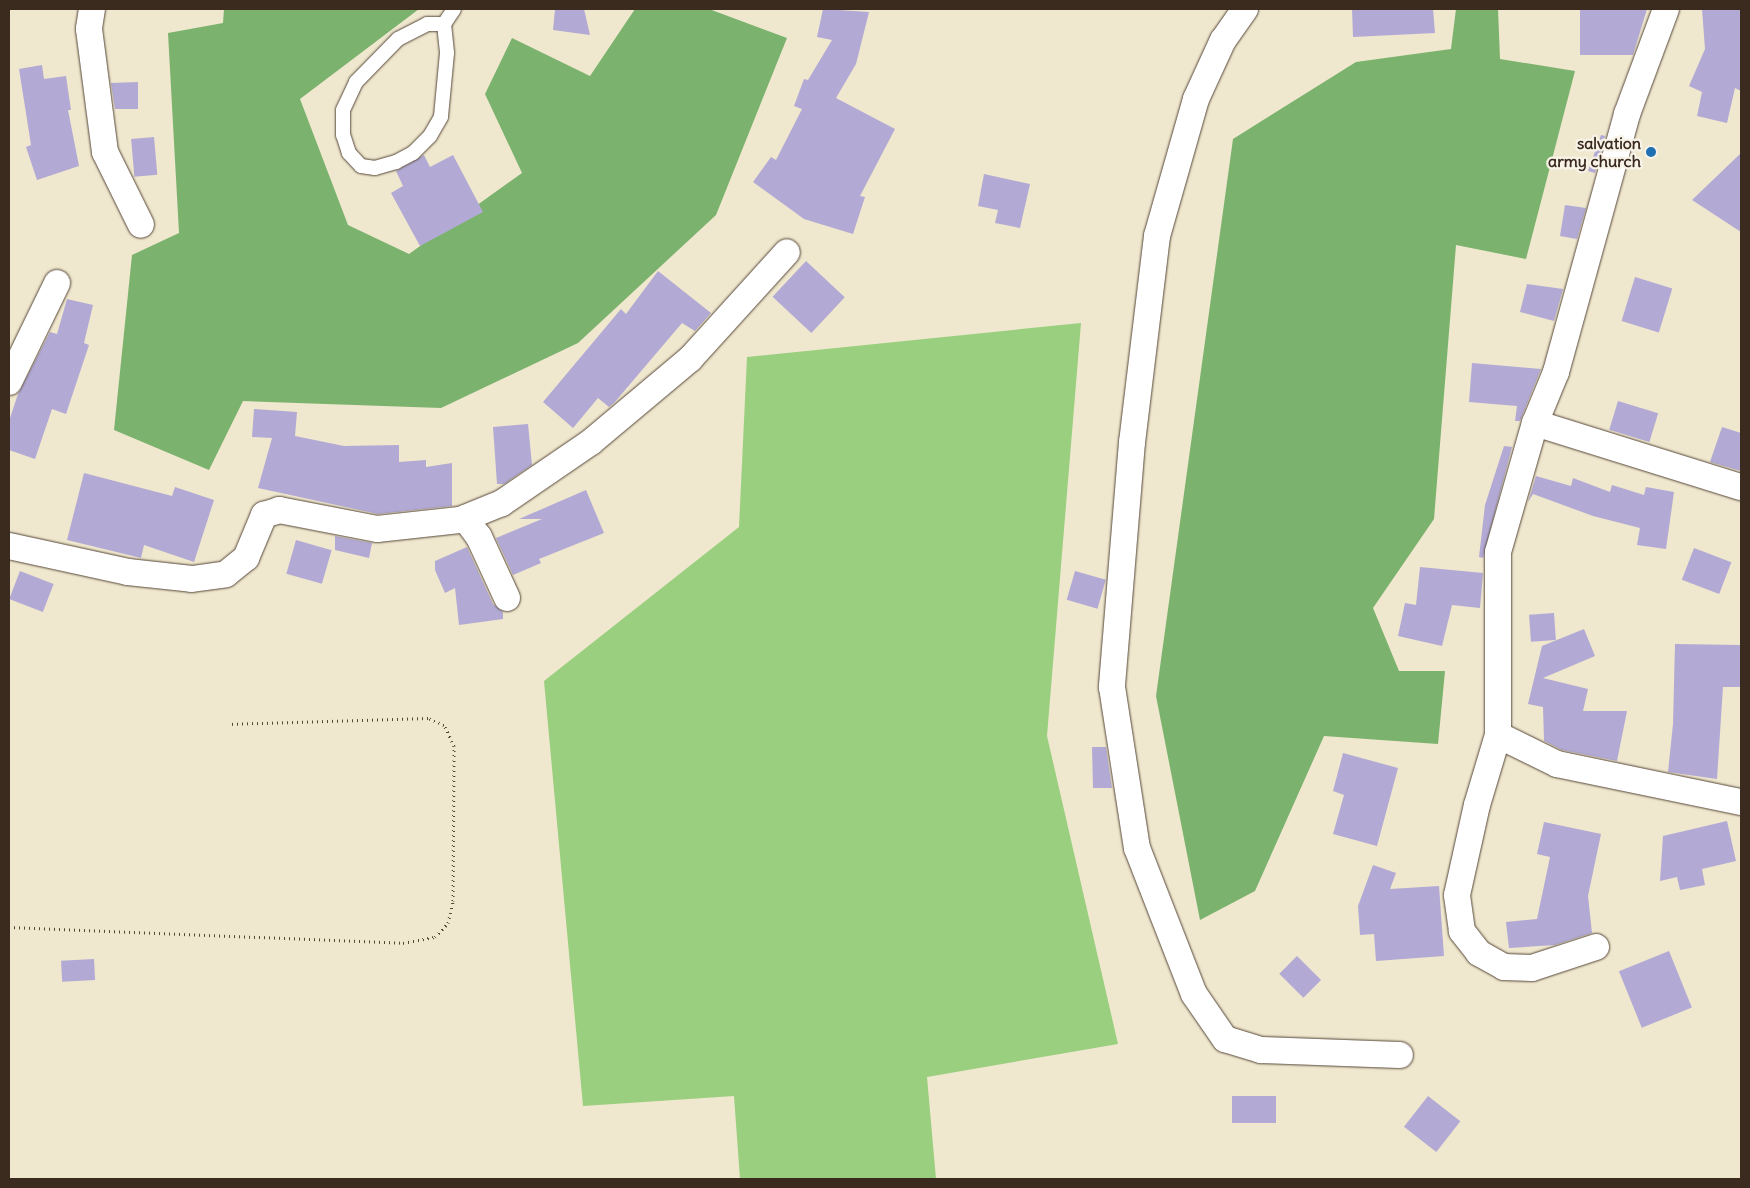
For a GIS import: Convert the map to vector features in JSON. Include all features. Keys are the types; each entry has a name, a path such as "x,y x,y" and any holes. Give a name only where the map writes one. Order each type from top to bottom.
{"street":[{"path":"92,9 89,29 105,152 141,226"},
{"path":"1245,9 1223,40 1196,99 1157,236 1132,442 1112,687 1137,848 1194,994 1225,1039 1261,1050 1400,1055"},
{"path":"1596,947 1532,968 1504,967 1479,953 1462,931 1457,895 1477,806 1498,735 1498,552 1535,423 1556,372 1626,114 1666,9"},
{"path":"9,546 128,572 192,579 226,574 233,569 246,558 264,515 278,510 377,529 465,518 502,503 591,442 690,359 787,252"},
{"path":"9,382 57,283"},
{"path":"1535,423 1741,487"},
{"path":"465,518 479,537 507,598"},
{"path":"1498,735 1557,764 1741,802"}],"lane":[{"path":"444,24 427,24 398,39 356,82 344,110 344,135 349,153 361,166 376,168 396,162 413,153 430,136 441,117 445,101 444,24 454,9"}],"path":[{"path":"9,927 402,943 436,937 448,923 453,901 454,746 444,724 428,718 229,724"}],"green space":[{"path":"224,9 419,9 300,99 348,225 409,254 522,173 485,94 512,38 590,76 635,9 709,9 787,38 716,215 578,343 441,408 243,401 209,470 114,430 132,255 179,233 168,33 223,23"},
{"path":"1456,9 1498,9 1500,59 1575,71 1526,259 1456,245 1434,519 1373,608 1399,671 1445,671 1438,744 1324,736 1255,891 1200,920 1156,696 1233,139 1356,62 1451,49"},
{"path":"1081,323 1047,736 1118,1044 927,1077 936,1179 740,1179 734,1096 583,1106 544,681 739,527 747,357"}],"building":[{"path":"555,9 584,9 590,35 553,30"},
{"path":"823,9 869,12 856,64 836,98 895,129 860,196 865,197 853,234 804,219 753,182 771,157 776,160 802,109 794,106 804,79 808,80 832,40 817,37"},
{"path":"1352,9 1433,9 1435,33 1353,37"},
{"path":"1580,9 1647,9 1633,55 1580,55"},
{"path":"1702,9 1741,9 1741,91 1735,88 1727,123 1697,116 1702,92 1689,86 1705,49"},
{"path":"42,65 44,79 66,76 71,110 68,110 79,166 37,180 26,147 31,145 19,69"},
{"path":"138,82 138,109 115,109 111,83"},
{"path":"1601,135 1605,136 1595,173 1588,171"},
{"path":"154,137 157,175 134,177 131,139"},
{"path":"1741,153 1741,232 1692,200"},
{"path":"424,155 430,167 453,155 483,212 420,246 391,193 403,186 396,171"},
{"path":"984,174 1030,184 1020,228 995,223 998,210 978,206"},
{"path":"1565,205 1586,208 1577,239 1560,236"},
{"path":"806,261 845,297 811,333 773,297"},
{"path":"658,271 711,313 695,331 682,323 614,403 609,407 598,398 573,428 543,402 621,309 626,314"},
{"path":"1635,277 1672,288 1659,332 1622,321"},
{"path":"1527,284 1563,289 1554,321 1520,312"},
{"path":"67,299 93,305 84,343 89,345 66,414 52,409 35,459 9,450 9,421 18,394 50,332 57,334"},
{"path":"1472,363 1541,369 1520,421 1515,421 1517,406 1469,402"},
{"path":"1618,401 1658,413 1649,442 1609,430"},
{"path":"254,409 297,412 295,436 344,446 399,445 399,462 426,460 426,467 452,463 452,506 378,514 258,488 272,438 252,437"},
{"path":"528,424 532,465 504,484 497,484 493,427"},
{"path":"1722,427 1741,433 1741,471 1710,462"},
{"path":"1504,446 1512,447 1483,558 1479,557 1485,505"},
{"path":"84,473 172,496 175,487 214,500 194,562 144,545 141,558 67,540"},
{"path":"1536,476 1571,486 1573,478 1610,492 1612,485 1644,495 1646,487 1674,492 1666,549 1637,545 1640,528 1593,516 1533,494 1528,502"},
{"path":"586,490 604,533 539,559 541,563 513,575 496,538 542,519 519,519"},
{"path":"335,536 372,543 369,558 335,550"},
{"path":"296,540 332,550 322,584 286,574"},
{"path":"467,547 493,604 503,612 503,619 459,625 455,588 445,593 435,570 435,561"},
{"path":"1694,548 1731,562 1719,594 1682,580"},
{"path":"1420,567 1483,573 1480,608 1452,605 1442,646 1398,636 1405,603 1416,605"},
{"path":"20,571 54,584 43,612 9,599"},
{"path":"1075,571 1106,580 1097,609 1067,600"},
{"path":"1554,613 1556,640 1531,642 1529,615"},
{"path":"1584,629 1595,656 1543,678 1588,689 1583,711 1627,711 1617,761 1562,750 1544,741 1543,707 1528,704 1542,646"},
{"path":"1675,644 1741,645 1741,687 1723,687 1717,779 1668,772 1673,724"},
{"path":"1092,747 1106,747 1112,788 1093,788"},
{"path":"1343,753 1398,768 1377,846 1333,834 1344,795 1333,791"},
{"path":"1727,821 1736,861 1702,869 1705,885 1680,890 1677,877 1660,881 1663,836"},
{"path":"1544,822 1601,834 1588,896 1592,933 1555,945 1509,948 1506,922 1537,919 1550,857 1537,854"},
{"path":"1373,865 1396,873 1390,889 1439,886 1444,956 1376,961 1374,934 1360,935 1358,906"},
{"path":"1669,951 1692,1008 1642,1028 1619,971"},
{"path":"1297,956 1321,980 1303,998 1279,974"},
{"path":"94,959 95,980 62,982 61,961"},
{"path":"1232,1096 1276,1096 1276,1123 1232,1123"},
{"path":"1428,1096 1460,1121 1436,1152 1404,1127"}],"place":[{"name":"salvation army church","path":"1651,152"}]}
